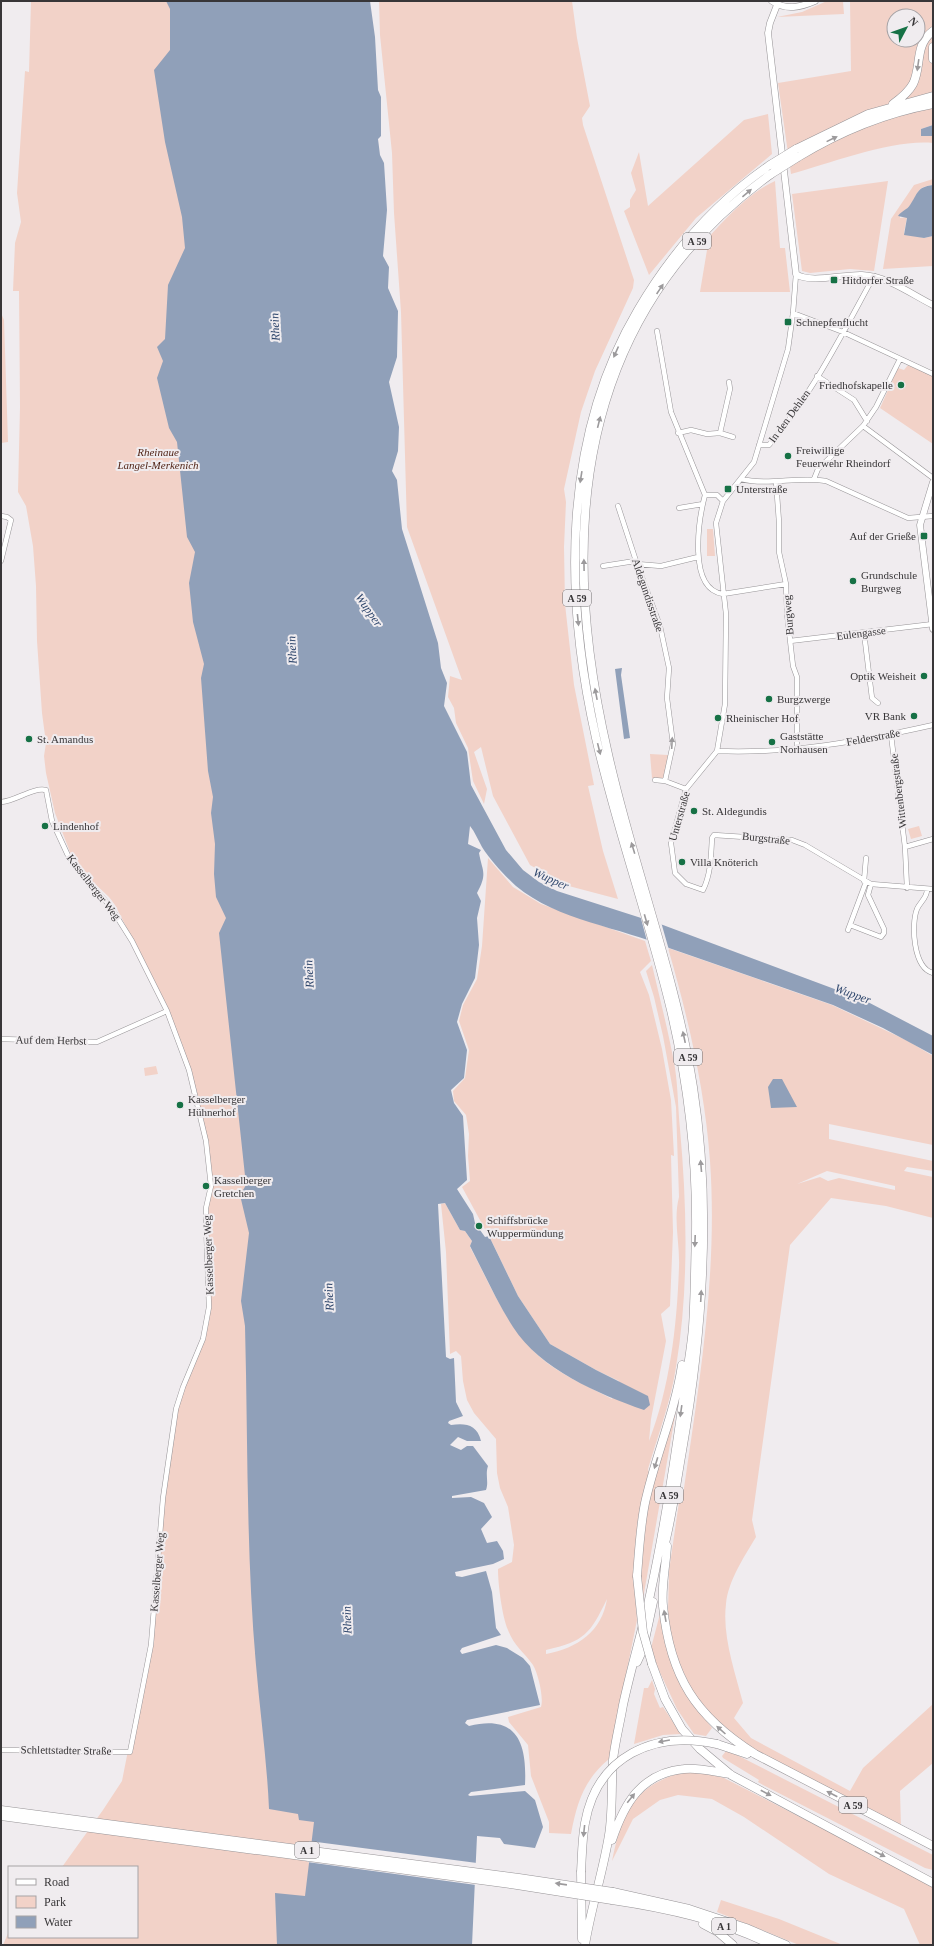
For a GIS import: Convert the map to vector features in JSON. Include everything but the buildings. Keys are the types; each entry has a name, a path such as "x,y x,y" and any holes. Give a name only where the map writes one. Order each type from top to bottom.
{"highway":[{"path":"890,107 904,95 913,84 922,44 933,31"},
{"path":"933,47 933,59"},
{"name":"A 59","path":"585,1945 609,1834 614,1751 650,1595 675,1463 692,1327 695,1202 690,1113 668,986 644,885 607,753 591,665 586,621 584,555 585,506 590,463 608,392 626,346 648,306 675,268 701,236 744,196 797,153 855,120 890,107 933,96"},
{"name":"A 59","path":"585,1945 615,1821 616,1752 630,1685 643,1649 668,1531 688,1418 699,1332 703,1260 703,1187 694,1091 686,1047 635,883 595,735 578,617 576,520 585,449 600,392 625,333 647,294 674,256 695,232 738,190 770,165 851,130 903,111 933,104"},
{"path":"694,1289 675,1399 645,1503 639,1544 637,1576 642,1624 652,1664 665,1699 682,1729 700,1749 731,1775 933,1883"},
{"name":"A 59","path":"668,1531 663,1605 671,1650 685,1687 700,1709 725,1735 755,1754 933,1846"},
{"path":"585,1945 581,1872 585,1823 589,1806 597,1789 612,1768 634,1752 660,1742 688,1739 736,1749 802,1778"},
{"path":"610,1846 622,1812 633,1795 647,1783 664,1774 683,1769 704,1769 731,1775"},
{"name":"A 1","path":"1,1810 519,1878 689,1909 746,1928 786,1945"},
{"name":"A 1","path":"1,1816 517,1885 612,1896 675,1911 722,1926 772,1945"},
{"path":"675,1911 718,1932 733,1945"}],"street":[{"path":"705,495 717,495 723,501 754,462 788,349 793,314 796,274 768,33 775,3 787,7 800,7 815,1"},
{"path":"796,274 805,278 861,275 874,276 933,305"},
{"name":"In den Dehlen","path":"759,445 769,445 776,437 817,376 874,276"},
{"path":"793,314 843,332 933,374"},
{"path":"657,331 671,412 678,433 705,495 698,558 703,576 711,589 723,594 786,584"},
{"path":"814,479 818,469 864,426 890,383 900,359"},
{"path":"817,376 854,400 867,421"},
{"path":"720,433 730,389 729,382"},
{"path":"864,426 933,478"},
{"path":"678,433 691,430 707,434 720,433 733,437"},
{"path":"741,479 755,482 814,479 826,481 908,518 933,516"},
{"name":"Burgweg","path":"776,481 780,522 779,552 786,584 793,666 797,677 797,749"},
{"path":"933,482 921,517 921,536 933,626"},
{"name":"Unterstraße","path":"703,890 695,888 679,878 675,873 671,843 686,789 717,751 725,704 726,614 716,523 723,501"},
{"path":"679,508 703,504"},
{"name":"Aldegundisstraße","path":"618,506 636,563 660,626 669,668 668,702 672,744 665,781"},
{"path":"1,516 10,518 11,526 1,561"},
{"path":"603,566 636,563 661,566 698,558"},
{"name":"Eulengasse","path":"790,642 933,626"},
{"path":"864,633 872,698 878,703"},
{"name":"Felderstraße","path":"717,751 797,749 891,735 933,725"},
{"name":"Wittenbergstraße","path":"891,735 905,847 907,888"},
{"path":"655,780 665,781 686,789"},
{"name":"Kasselberger Weg","path":"1,802 18,798 36,790 46,790 48,792 52,821 71,862 116,915 149,973 167,1010 189,1070 206,1141 211,1186 206,1208 209,1307 206,1329 176,1409 163,1498 151,1645 130,1752"},
{"name":"Burgstraße","path":"703,890 709,876 712,838 714,835 741,836 798,842 871,884 933,890"},
{"path":"905,847 933,839"},
{"path":"848,930 865,881 866,858"},
{"path":"850,925 881,937 884,933 884,928 868,895 871,884"},
{"path":"927,890 927,894 918,908 915,918 916,950 918,959 930,972 933,973"},
{"name":"Auf dem Herbst","path":"1,1039 97,1042 167,1010"},
{"name":"Schlettstadter Straße","path":"1,1750 130,1752"}],"green space":[{"name":"Rheinaue Langel-Merkenich","path":"31,1 273,1 377,1945 3,1945 8,1933 8,1938 138,1938 138,1866 63,1866 122,1781 149,1644 159,1540 177,1409 209,1322 210,1308 207,1207 213,1189 210,1161 197,1093 183,1047 165,1003 115,905 109,897 78,868 73,860 55,813 46,773 44,756 46,743 42,713 37,641 36,586 33,546 26,506 18,492 20,407 19,291 13,291 15,243 21,222 17,193 25,71 29,72"},
{"path":"379,1 572,1 577,38 590,106 582,118 583,125 634,280 633,288 595,371 581,412 564,489 566,502 564,547 565,604 574,685 594,785 588,786 603,851 618,899 565,885 530,865 493,796 481,747 474,752 487,789 484,804 473,781 468,748 456,723 454,708 448,697 450,676 462,680 407,527 401,312 394,213 392,153 380,35"},
{"path":"827,1 843,1 844,14 777,17 802,12"},
{"path":"850,1 933,1 933,125 921,129 921,136 933,136 933,143 917,143 881,148 791,174 778,83 851,71"},
{"path":"768,114 772,154 696,218 649,275 624,211 630,207 630,200 636,190 631,173 639,152 648,206 744,120"},
{"path":"933,179 933,185 920,189 909,207 900,214 900,218 907,217 904,233 924,238 933,236 933,266 883,269 891,219 914,185"},
{"path":"775,181 780,248 785,248 790,292 700,292 707,250 697,250 743,202"},
{"path":"888,181 874,271 850,269 810,273 802,271 792,194"},
{"path":"1,313 4,320 8,442 1,443"},
{"path":"908,365 933,376 933,444 880,408 898,368 904,370"},
{"path":"707,529 713,529 715,556 707,556"},
{"path":"650,754 668,755 664,778 652,778"},
{"path":"919,826 922,836 911,839 908,829"},
{"path":"488,858 513,887 541,904 645,941 651,961 640,972 649,995 662,1049 671,1100 674,1156 671,1155 673,1232 670,1306 661,1314 666,1341 651,1419 649,1441 662,1399 671,1356 679,1267 677,1206 679,1197 676,1107 663,1036 646,971 652,965 670,1042 677,1083 684,1188 686,1248 683,1308 676,1367 664,1418 648,1469 649,1473 638,1518 634,1576 637,1620 609,1759 593,1775 583,1792 576,1812 571,1834 549,1833 549,1822 531,1776 528,1745 509,1722 508,1717 541,1707 541,1692 539,1679 535,1669 530,1660 510,1636 502,1609 498,1569 512,1562 514,1545 508,1507 500,1488 497,1473 496,1439 474,1413 467,1400 463,1381 461,1356 456,1351 450,1354 446,1252 441,1204 445,1203 460,1230 465,1231 472,1241 470,1247 500,1305 518,1333 540,1357 574,1380 612,1399 619,1381 550,1344 518,1296 493,1244 462,1187 470,1181 468,1156 469,1134 466,1115 454,1101 453,1091 465,1078 469,1050 459,1021 463,1005 477,979 482,946","holes":["607,1599 600,1620 587,1636 568,1647 546,1654 546,1650 570,1643 585,1634 591,1628"]},
{"path":"668,948 832,1005 908,1041 933,1056 933,1145 829,1124 829,1139 933,1161 933,1171 907,1167 904,1171 933,1177 933,1218 886,1206 831,1198 790,1245 752,1520 756,1537 733,1578 727,1595 725,1616 730,1654 743,1703 734,1718 751,1738 850,1791 863,1768 933,1704 933,1763 900,1791 901,1827 754,1750 725,1731 696,1698 677,1659 671,1635 668,1611 669,1571 680,1495 683,1495 706,1329 712,1203 708,1134 700,1081 689,1027","holes":["827,1171 895,1186 895,1190 839,1178 828,1181 820,1177 797,1184"]},
{"path":"156,1066 158,1074 145,1076 144,1068"},
{"path":"678,1399 643,1599 641,1584 641,1559 646,1518 655,1478"},
{"path":"661,1610 664,1633 702,1715 712,1728 706,1736 694,1734 677,1709 657,1666 651,1648"},
{"path":"652,1680 655,1689 654,1694 660,1708 663,1707 681,1734 663,1735 634,1744 644,1688 648,1688"},
{"path":"727,1750 933,1855 933,1870 925,1868 763,1785 758,1782 759,1780 723,1758 722,1756"},
{"path":"683,1772 701,1772 724,1778 933,1885 933,1945 920,1945 904,1909 829,1874 744,1817 712,1799 678,1795 660,1800 633,1819 612,1861 620,1829 632,1804 652,1785"},
{"path":"721,1900 779,1919 843,1945 799,1945 717,1912"}],"water":[{"path":"166,1 370,1 375,37 378,90 381,97 381,136 378,139 380,155 384,163 387,210 383,256 389,267 388,288 398,311 397,357 389,382 399,427 398,451 392,471 397,480 402,529 438,643 441,668 447,683 444,706 467,752 471,785 506,850 523,870 539,882 557,891 663,925 864,1000 933,1036 933,1055 883,1028 833,1005 551,908 533,898 516,886 507,877 482,847 470,826 468,844 481,850 479,853 483,868 483,876 477,893 481,901 477,918 479,945 475,978 462,1004 457,1022 467,1050 464,1078 451,1090 454,1103 463,1116 467,1180 457,1189 473,1214 475,1223 485,1237 489,1236 518,1296 550,1344 596,1370 648,1396 650,1405 644,1410 589,1388 554,1368 524,1342 513,1327 496,1298 470,1246 472,1241 465,1231 460,1230 445,1203 438,1204 446,1357 450,1359 454,1358 456,1402 463,1416 449,1421 448,1423 451,1425 461,1424 470,1426 477,1431 481,1441 467,1441 458,1437 450,1445 461,1450 467,1446 473,1446 488,1466 486,1490 452,1496 452,1498 471,1497 484,1503 492,1517 481,1529 487,1543 497,1541 503,1551 504,1559 493,1564 455,1572 456,1576 462,1577 486,1571 492,1592 496,1628 501,1635 462,1648 460,1651 462,1654 496,1645 507,1648 523,1658 530,1666 540,1705 467,1720 465,1723 469,1726 485,1723 498,1724 508,1728 516,1735 521,1745 524,1756 525,1770 525,1785 471,1792 468,1795 525,1791 535,1800 543,1827 535,1848 504,1844 500,1838 477,1836 472,1945 277,1945 275,1893 305,1896 314,1822 299,1820 298,1814 269,1809 256,1665 250,1581 245,1326 241,1301 249,1233 240,1195 246,1185 219,933 226,918 216,897 214,874 215,844 211,813 213,797 208,771 201,678 204,664 193,622 189,583 195,552 187,537 177,442 169,428 157,378 163,361 157,347 165,339 168,285 185,248 182,217 165,142 154,70 170,50 170,9"},
{"path":"933,125 933,136 921,136 921,129"},
{"path":"933,185 933,236 924,238 904,235 907,218 898,216 909,207 920,189"},
{"path":"622,668 621,675 630,738 624,739 615,669"},
{"path":"773,1079 782,1079 797,1107 771,1108 768,1087"}],"pier":[{"path":"640,915 661,922 669,950 647,941"},
{"path":"309,1841 477,1863 476,1885 307,1862"}],"place":[{"name":"Hitdorfer Straße","path":"834,280"},
{"name":"Schnepfenflucht","path":"788,322"},
{"name":"Friedhofskapelle","path":"901,385"},
{"name":"Freiwillige Feuerwehr Rheindorf","path":"788,456"},
{"name":"Unterstraße","path":"728,489"},
{"name":"Auf der Grieße","path":"924,536"},
{"name":"Grundschule Burgweg","path":"853,581"},
{"name":"Optik Weisheit","path":"924,676"},
{"name":"Burgzwerge","path":"769,699"},
{"name":"VR Bank","path":"914,716"},
{"name":"Rheinischer Hof","path":"718,718"},
{"name":"St. Amandus","path":"29,739"},
{"name":"Gaststätte Norhausen","path":"772,742"},
{"name":"St. Aldegundis","path":"694,811"},
{"name":"Lindenhof","path":"45,826"},
{"name":"Villa Knöterich","path":"682,862"},
{"name":"Kasselberger Hühnerhof","path":"180,1105"},
{"name":"Kasselberger Gretchen","path":"206,1186"},
{"name":"Schiffsbrücke Wuppermündung","path":"479,1226"}],"water label":[{"name":"Rhein","path":"275,327"},
{"name":"Wupper","path":"369,610"},
{"name":"Rhein","path":"292,650"},
{"name":"Wupper","path":"551,879"},
{"name":"Rhein","path":"309,974"},
{"name":"Wupper","path":"853,994"},
{"name":"Rhein","path":"329,1297"},
{"name":"Rhein","path":"347,1620"}]}
